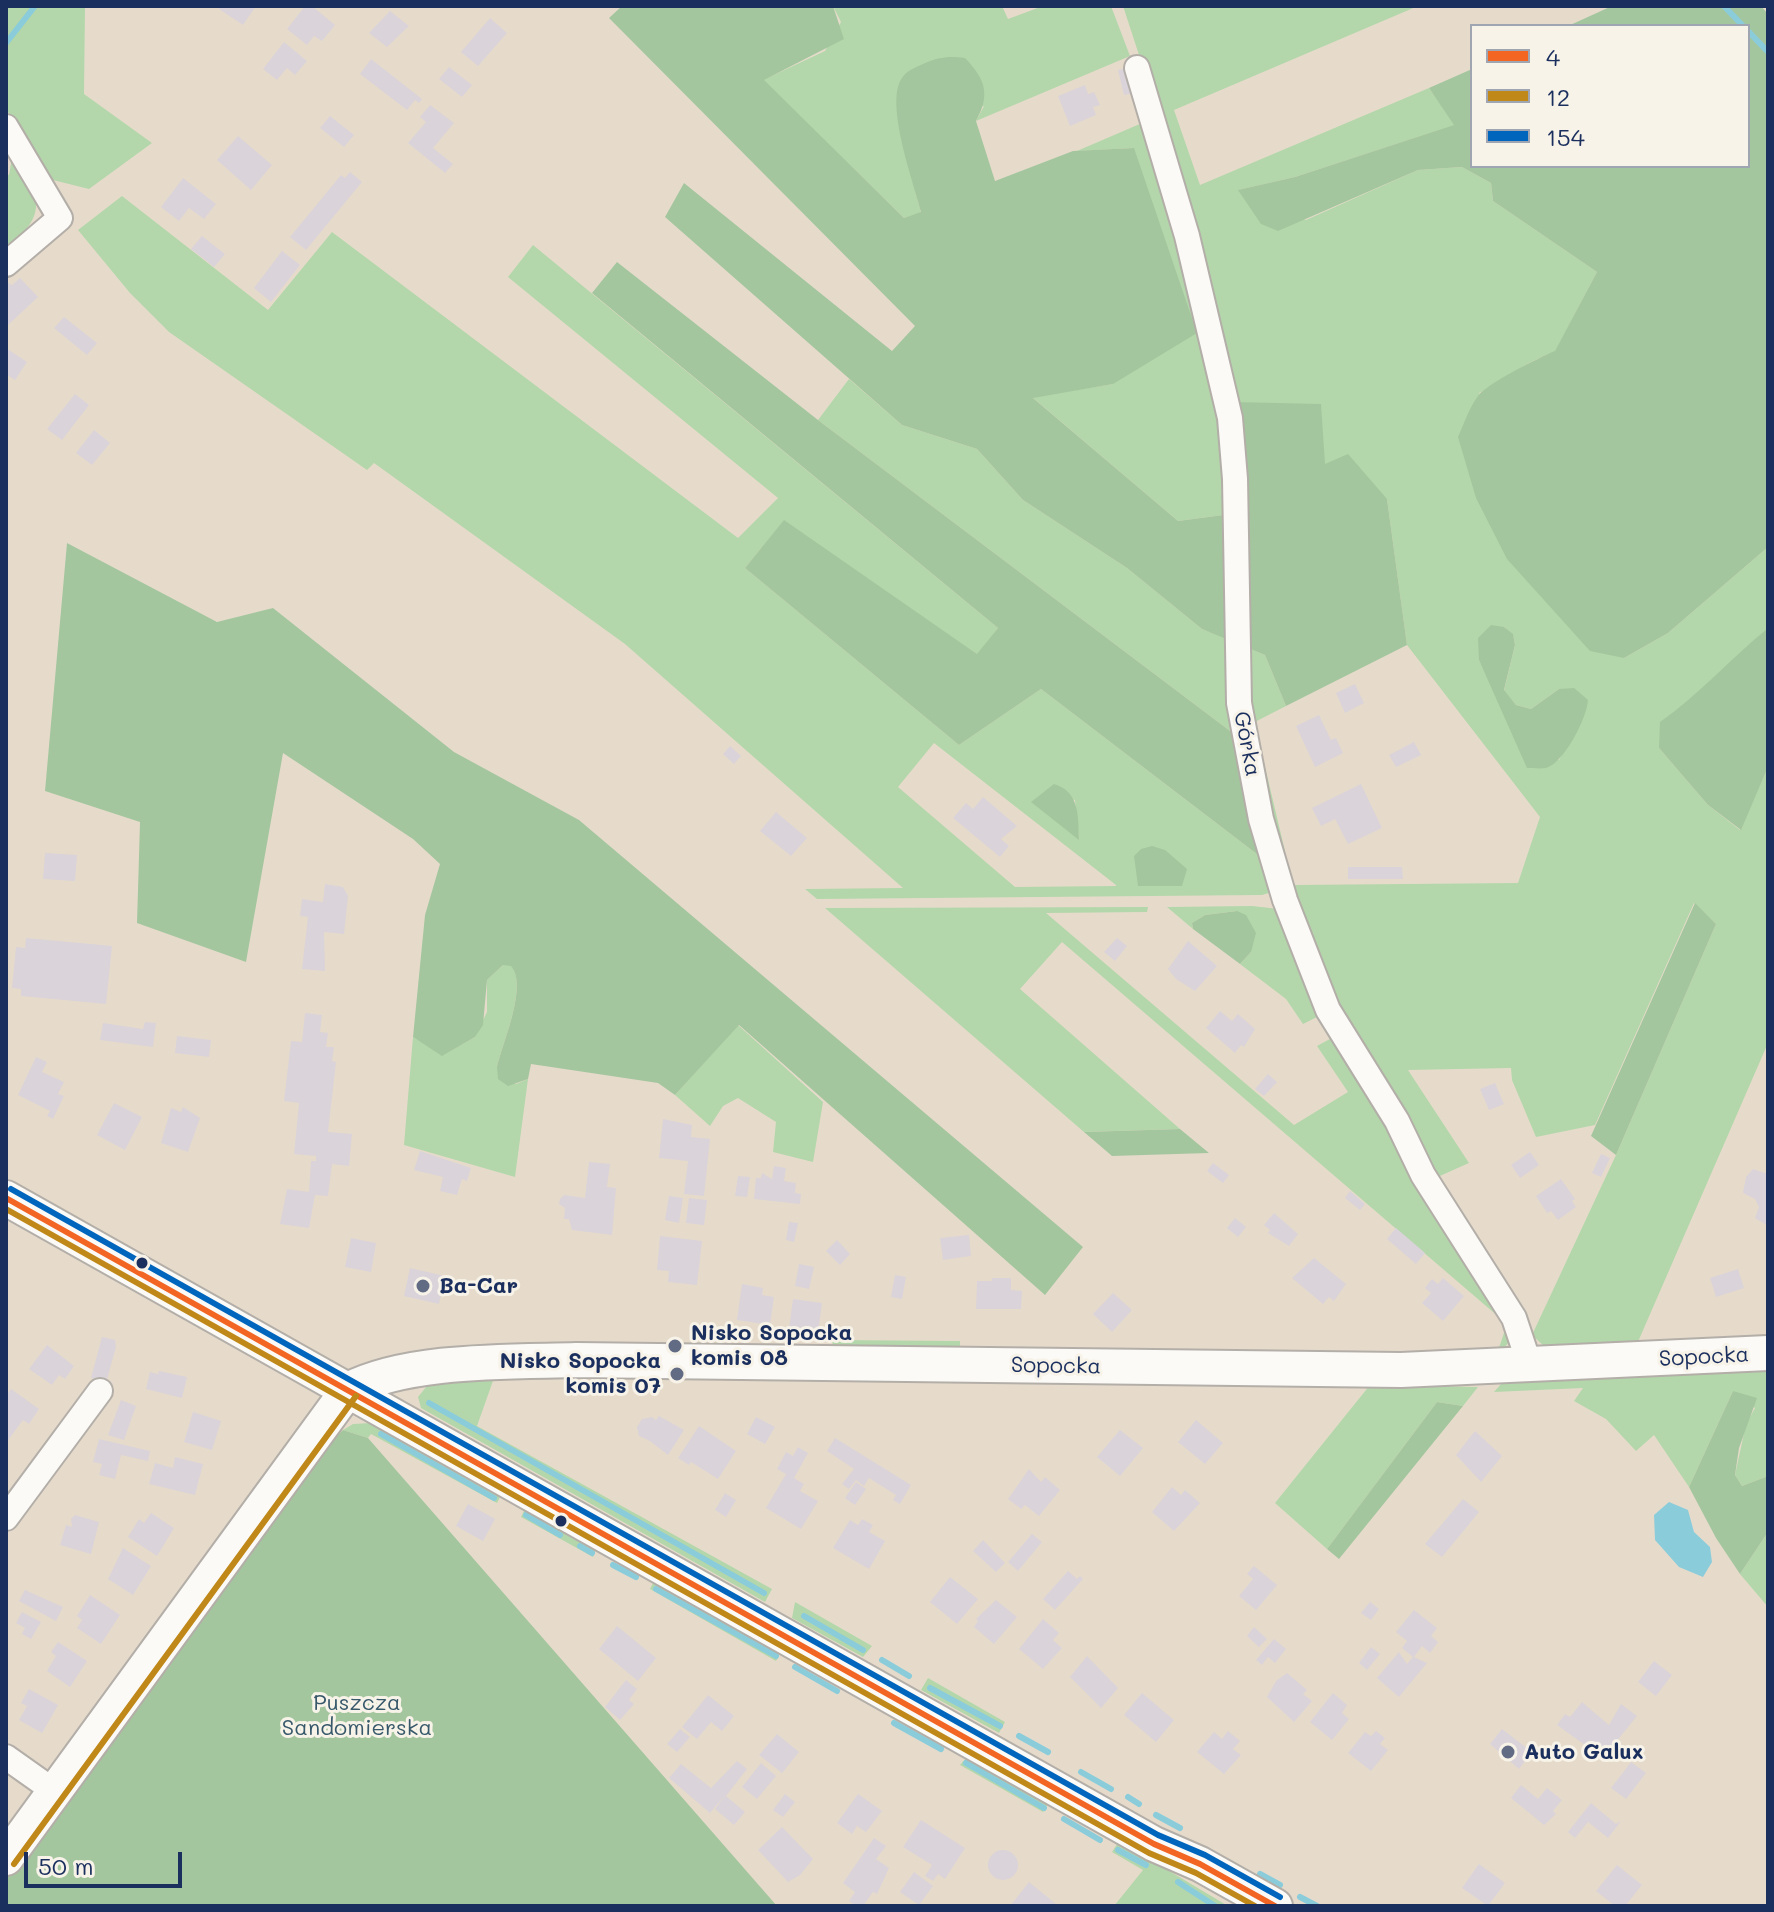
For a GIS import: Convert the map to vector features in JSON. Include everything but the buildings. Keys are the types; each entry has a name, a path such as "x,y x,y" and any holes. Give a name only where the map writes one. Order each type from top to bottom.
{"street":[{"name":"Górka","path":"1137,68 1187,236 1230,418 1235,479 1239,703 1261,819 1277,873 1312,974 1328,1010 1385,1100 1423,1175 1514,1318 1530,1366"},
{"path":"6,127 60,218 6,264"},
{"path":"6,1198 1154,1844 1243,1906"},
{"name":"Sopocka","path":"348,1390 364,1382 449,1366 576,1360 1272,1370 1530,1366 1768,1353"},
{"path":"6,1858 348,1390"},
{"path":"6,1518 100,1391"},
{"path":"6,1757 54,1791"},
{"path":"1154,1844 1200,1864 1275,1906"}],"green space":[{"path":"6,6 85,6 84,94 152,143 89,189 53,180 6,109"},
{"path":"622,6 833,6 844,39 764,80 904,218 921,212 898,124 897,90 906,73 934,60 965,58 981,80 984,95 976,121 995,181 1073,151 1134,148 1197,333 1113,384 1033,398 1178,521 1231,514 1233,402 1321,404 1325,464 1348,454 1387,499 1407,645 1286,706 1265,655 1202,629 1127,568 1023,500 977,449 902,425 665,217 684,183 892,351 915,326 609,18"},
{"path":"833,6 1002,6 1008,19 1043,6 1111,6 1130,56 976,121 984,106 899,126 921,213 904,218 763,80 825,51 841,22"},
{"path":"1123,6 1418,6 1174,110 1200,185 1429,88 1455,125 1295,177 1239,190 1306,220 1418,170 1462,167 1491,183 1493,201 1597,272 1555,352 1525,365 1479,393 1624,658 1668,633 1768,547 1768,628 1684,705 1659,748 1708,805 1740,830 1768,767 1768,1043 1634,1351 1545,1347 1532,1335 1616,1155 1716,924 1694,903 1595,1125 1536,1137 1512,1080 1511,1068 1408,1070 1469,1163 1433,1179 1327,995 1303,930 1303,910 1288,885 1251,752 1261,750 1293,885 1518,883 1540,817 1407,645 1387,499 1325,465 1233,402 1176,168","holes":["1504,627 1513,635 1515,645 1504,691 1516,705 1531,709 1559,689 1565,748 1559,760 1494,689 1479,660"]},
{"path":"1612,6 1761,6 1768,14 1768,547 1668,633 1624,658 1590,651 1507,559 1476,498 1458,437 1472,406 1483,391 1514,371 1555,351 1597,272 1493,201 1491,183 1462,167 1418,170 1278,231 1261,224 1238,190 1295,177 1454,125 1429,88 1470,70 1470,168 1750,168 1750,24 1572,24"},
{"path":"1149,120 1216,387 1231,514 1178,521 1032,397 1113,384 1134,148 1077,151"},
{"path":"13,152 29,182 36,204 30,225 6,250 6,174 9,175"},
{"path":"122,196 268,310 332,232 738,538 778,498 508,277 533,245 998,628 978,655 784,521 745,568 959,745 1041,689 1266,861 1275,891 1262,895 817,899 805,889 903,888 625,644 374,463 367,470 169,332 130,293 78,230","holes":["934,743 1116,885 1116,886 1015,887 898,787","1044,792 1075,800 1079,839 1032,802"]},
{"path":"617,262 818,420 1234,734 1266,861 1041,689 959,745 745,568 784,520 977,654 998,628 592,293"},
{"path":"849,379 902,425 977,449 1023,500 1127,568 1202,629 1231,640 1234,734 818,420"},
{"path":"67,543 217,622 273,608 454,752 579,820 1083,1247 1045,1295 739,1025 675,1095 658,1083 531,1064 528,1079 508,1086 498,1079 497,1067 513,1014 517,986 511,966 503,965 487,980 483,1025 475,1037 442,1056 413,1037 425,915 440,864 413,839 283,753 246,962 137,923 140,822 45,791"},
{"path":"1491,625 1504,627 1513,634 1515,645 1504,690 1516,705 1531,709 1559,689 1574,688 1588,700 1584,718 1573,739 1560,758 1546,768 1527,768 1479,660 1478,638"},
{"path":"1768,628 1768,767 1741,830 1708,805 1659,748 1660,722 1689,700"},
{"path":"1241,645 1265,655 1286,706 1247,726"},
{"path":"1054,784 1073,799 1078,814 1079,840 1031,802"},
{"path":"1152,846 1165,850 1187,869 1182,886 1138,886 1134,856 1141,849"},
{"path":"1695,903 1716,924 1616,1155 1591,1136"},
{"path":"1252,906 1279,909 1327,1012 1303,1024 1286,999 1240,964 1251,952 1237,911 1205,915 1192,923 1193,929 1167,907"},
{"path":"1148,907 1147,912 1046,913 1294,1125 1348,1092 1317,1046 1339,1034 1417,1177 1510,1322 1514,1336 1512,1344 1509,1342 1500,1353 1492,1355 1500,1345 1507,1324 1062,942 1020,989 1180,1129 1084,1132 825,908"},
{"path":"1237,911 1246,915 1256,933 1251,952 1240,964 1193,929 1192,923 1205,915"},
{"path":"503,965 511,965 517,986 513,1014 497,1067 516,1084 528,1079 515,1177 404,1145 413,1037 443,1055 475,1037 487,1012 487,980"},
{"path":"738,1025 823,1102 813,1162 773,1152 776,1122 738,1098 723,1106 710,1126 675,1095"},
{"path":"1180,1129 1209,1153 1112,1156 1084,1132"},
{"path":"832,1340 960,1341 960,1348 833,1346"},
{"path":"1768,1370 1768,1476 1742,1486 1735,1475 1746,1424 1755,1408 1733,1391 1689,1487 1654,1435 1636,1451 1606,1419 1574,1401 1583,1388 1494,1392 1501,1384"},
{"path":"494,1378 477,1426 772,1589 765,1602 421,1408 418,1397 431,1381"},
{"path":"1432,1382 1432,1386 1478,1387 1463,1406 1437,1402 1327,1549 1275,1503 1370,1385"},
{"path":"1733,1391 1757,1398 1739,1448 1735,1475 1742,1486 1768,1476 1768,1532 1740,1574 1716,1538 1689,1487"},
{"path":"1437,1402 1463,1406 1339,1559 1327,1549"},
{"path":"371,1423 501,1495 497,1503 371,1434 368,1438 343,1430 353,1424"},
{"name":"Puszcza Sandomierska","path":"343,1430 368,1438 777,1906 6,1906 6,1880 321,1442 327,1446"},
{"path":"525,1509 596,1549 593,1557 521,1517"},
{"path":"1768,1532 1768,1607 1740,1574"},
{"path":"654,1581 781,1651 776,1661 650,1589"},
{"path":"795,1602 872,1646 863,1657 792,1618"},
{"path":"928,1678 1005,1722 999,1733 921,1690"},
{"path":"967,1757 1049,1802 1043,1812 960,1765"},
{"path":"1119,1841 1228,1906 1114,1906 1143,1870 1112,1852"}],"water":[{"path":"1669,1502 1688,1510 1694,1532 1710,1547 1712,1562 1703,1577 1679,1567 1655,1540 1654,1515"}],"waterway":[{"path":"6,43 35,6"},
{"path":"1724,6 1741,24"},
{"path":"1750,33 1768,52"},
{"path":"429,1403 764,1593"},
{"path":"381,1434 494,1498"},
{"path":"526,1515 560,1535"},
{"path":"580,1546 592,1553"},
{"path":"613,1565 636,1577"},
{"path":"656,1589 776,1656"},
{"path":"804,1616 863,1650"},
{"path":"882,1660 909,1676"},
{"path":"795,1667 837,1691"},
{"path":"930,1688 1000,1726"},
{"path":"894,1723 941,1749"},
{"path":"1019,1736 1048,1752"},
{"path":"966,1763 1044,1808"},
{"path":"1081,1772 1111,1789"},
{"path":"1128,1797 1139,1804"},
{"path":"1156,1815 1180,1828"},
{"path":"1064,1819 1100,1840"},
{"path":"1118,1850 1146,1865"},
{"path":"1260,1874 1280,1885"},
{"path":"1178,1882 1215,1906"},
{"path":"1300,1897 1317,1906"}],"transit line":[{"name":"154","path":"11,1189 1158,1835 1205,1855 1280,1897"},
{"name":"4","path":"6,1198 1154,1844 1200,1864 1275,1906"},
{"name":"12","path":"6,1209 1149,1853 1196,1873 1255,1906"},
{"name":"12","path":"14,1864 356,1396"}],"place":[{"name":"Ba-Car","path":"423,1286"},
{"name":"Nisko Sopocka komis 08","path":"675,1346"},
{"name":"Nisko Sopocka komis 07","path":"677,1374"},
{"name":"Auto Galux","path":"1508,1752"}]}
